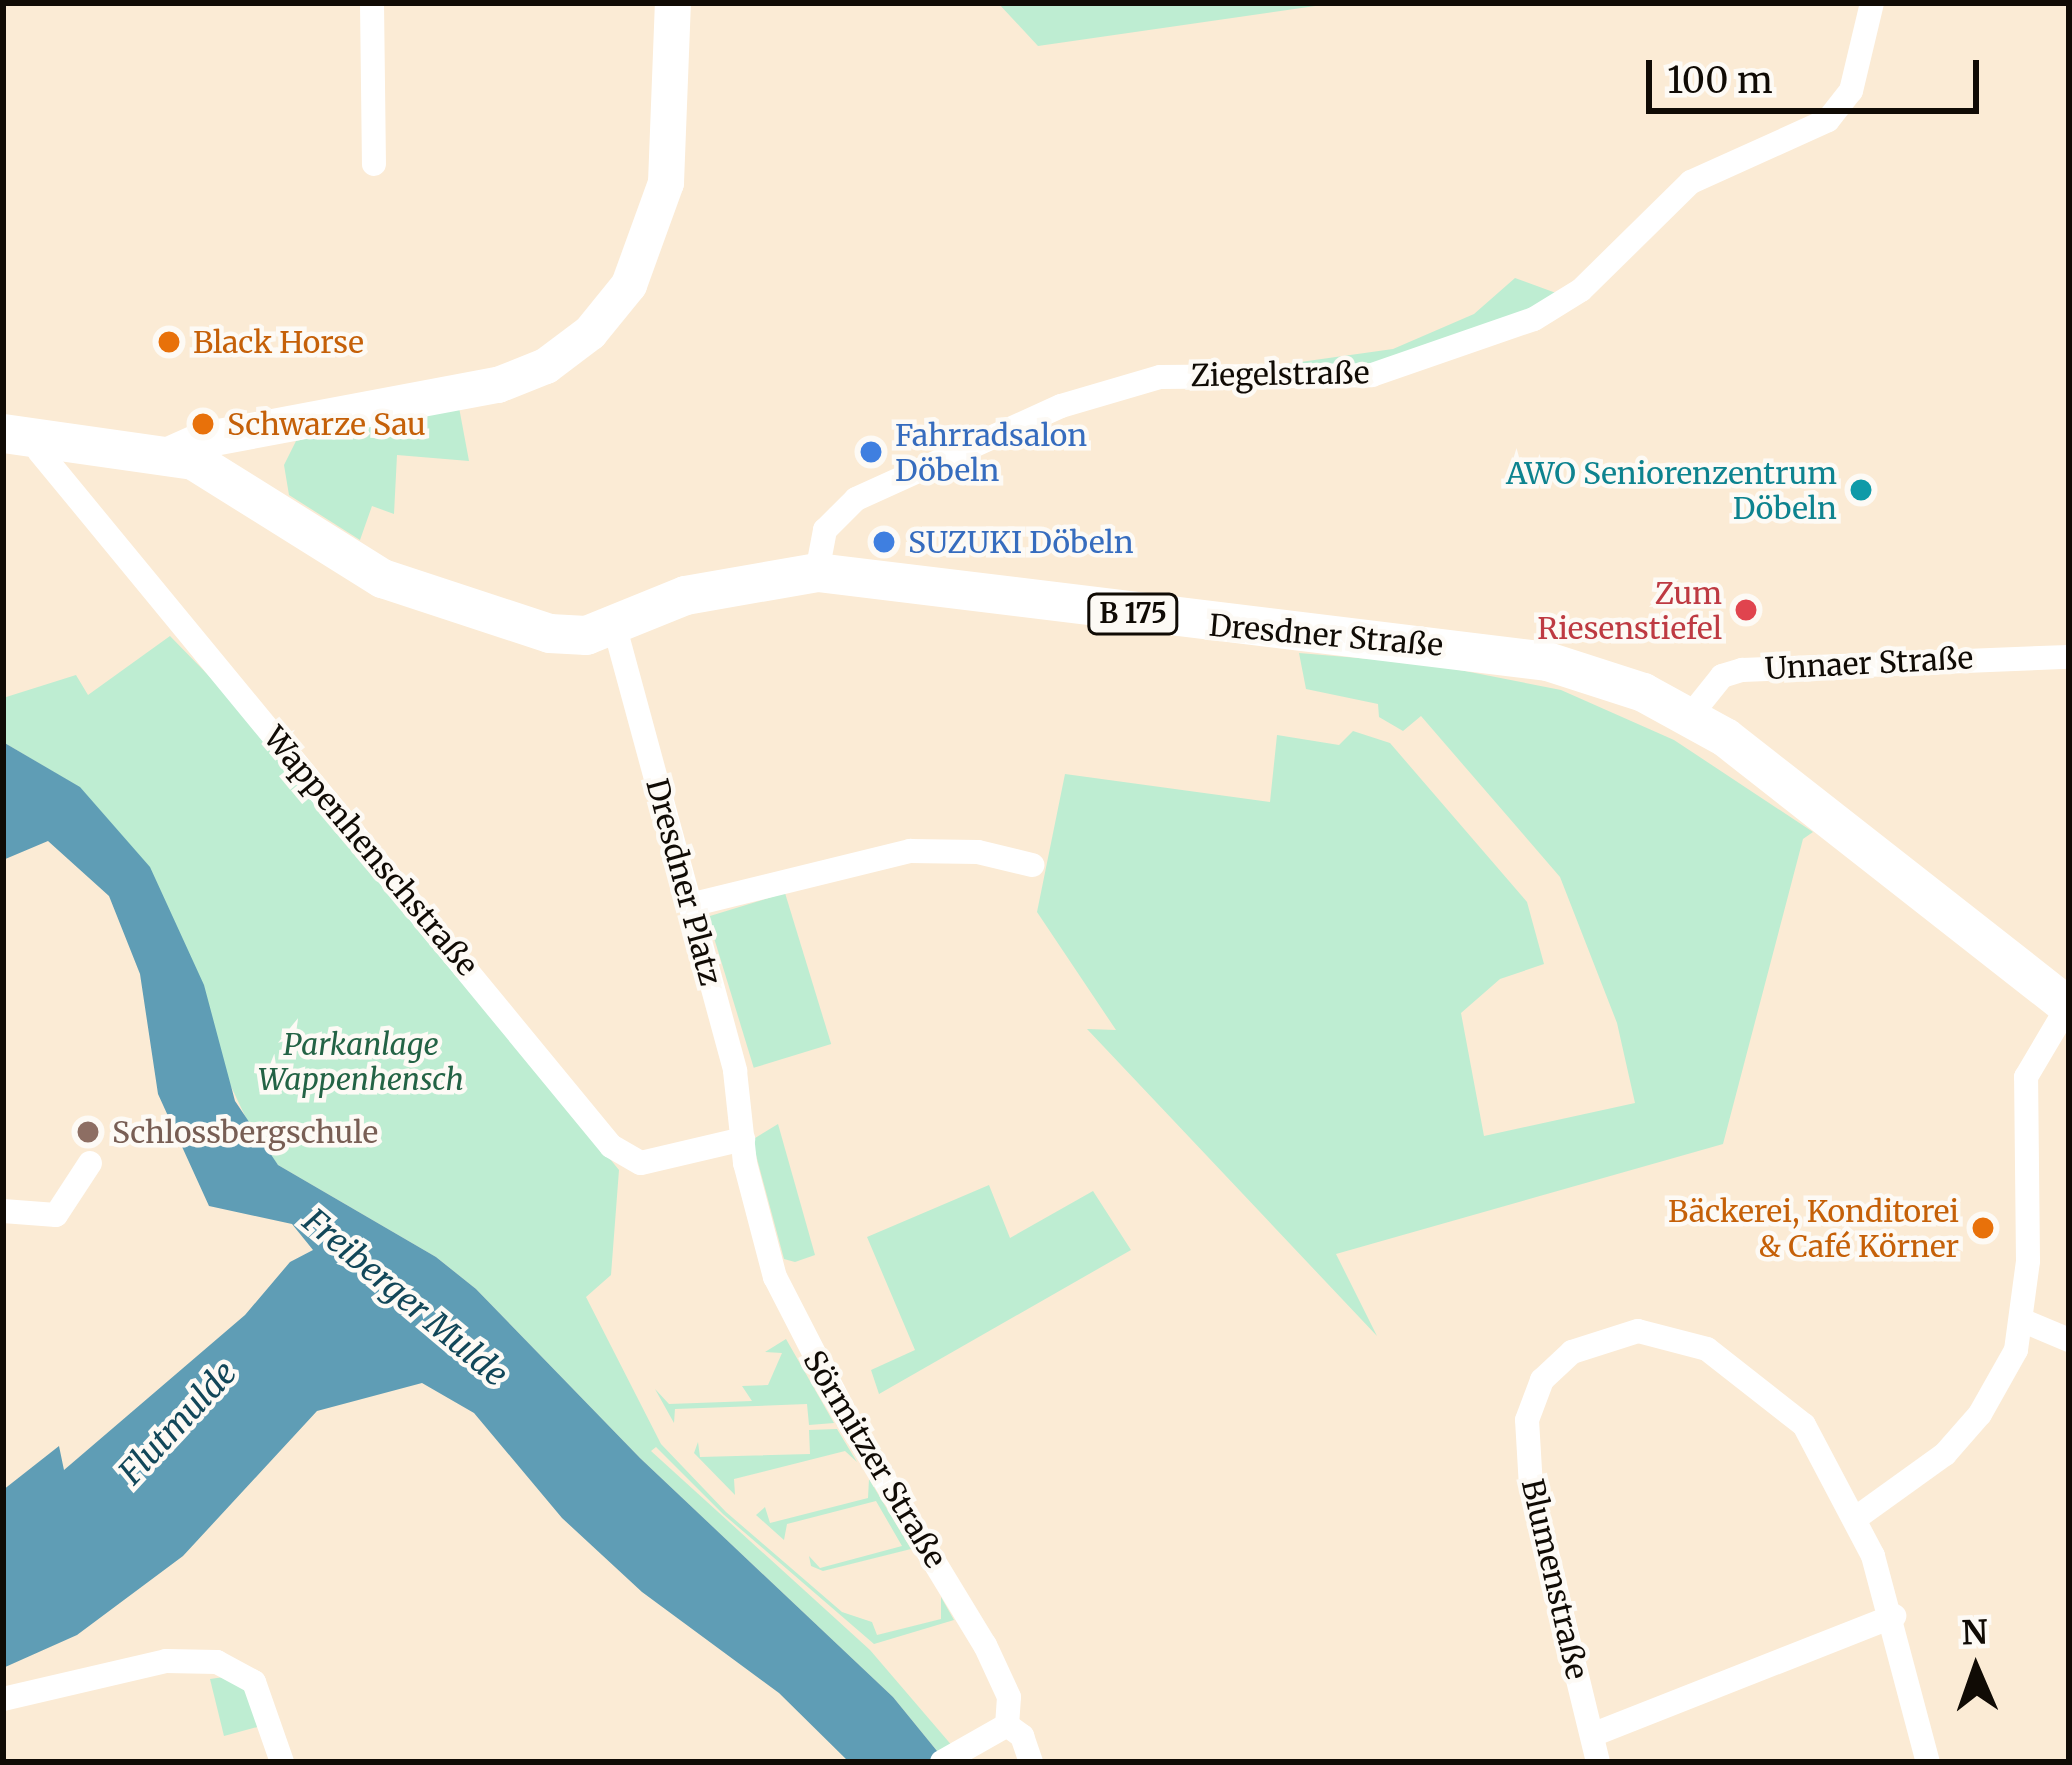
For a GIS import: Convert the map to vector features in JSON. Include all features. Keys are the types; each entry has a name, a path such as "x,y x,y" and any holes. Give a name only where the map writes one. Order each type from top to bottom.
{"main road":[{"path":"239,483 260,445 284,431 523,376 569,352 611,311 644,252 666,183 673,3"},
{"name":"B 175","path":"3,433 170,454 203,440 284,431"},
{"name":"B 175","path":"21,450 117,445"},
{"name":"Dresdner Straße","path":"170,454 239,483 346,558 418,594 549,632 615,628 685,595 817,572 1281,634 1499,652 1615,681 1690,716 2068,1007"}],"street":[{"path":"372,3 374,164"},
{"name":"Ziegelstraße","path":"817,572 825,530 856,499 1061,406 1160,377 1372,375 1534,319 1582,290 1691,182 1828,120 1851,91 1872,3"},
{"name":"Wappenhenschstraße","path":"21,450 611,1146 641,1163 743,1139"},
{"name":"Dresdner Platz","path":"615,628 734,1071 743,1139"},
{"name":"Unnaer Straße","path":"1690,716 1722,676 1742,670 2069,657"},
{"path":"690,904 910,851 978,852 1032,866"},
{"path":"1856,1518 1960,1439 1998,1386 2026,1322 2026,1076 2068,1007"},
{"name":"Sörmitzer Straße","path":"743,1139 759,1225 797,1327 985,1645 1009,1697 1007,1725 1022,1736 1031,1762"},
{"path":"3,1211 56,1215 90,1163"},
{"path":"2026,1322 2069,1340"},
{"name":"Blumenstraße","path":"1598,1762 1526,1442 1534,1394 1572,1352 1638,1330 1707,1349 1804,1425 1856,1518 1894,1616 1928,1762"},
{"path":"1592,1735 1894,1616"},
{"path":"3,1699 166,1661 217,1662 254,1682 282,1762"},
{"path":"942,1762 973,1750 1007,1725"}],"green space":[{"path":"998,3 1336,3 1038,46"},
{"path":"1515,278 1556,293 1529,313 1371,370 1236,371 1393,349 1474,314"},
{"path":"458,402 469,461 397,455 394,514 372,506 360,540 289,495 284,465 296,441"},
{"name":"Parkanlage Wappenhensch","path":"170,636 253,721 619,1170 611,1275 586,1297 661,1444 726,1512 842,1612 872,1622 877,1635 941,1619 941,1597 954,1620 874,1644 723,1514 656,1447 651,1451 870,1650 966,1762 946,1762 893,1697 640,1458 476,1289 436,1257 278,1165 256,1139 106,824 79,787 3,742 3,698 76,675 88,695"},
{"path":"1299,653 1429,664 1561,690 1674,740 1813,832 1803,839 1723,1144 1336,1254 1377,1336 1087,1029 1116,1030 1037,912 1065,774 1270,802 1277,735 1339,745 1353,731 1390,743 1527,902 1544,964 1500,979 1461,1013 1484,1136 1635,1103 1617,1023 1560,877 1421,716 1403,731 1379,717 1378,704 1306,689"},
{"path":"785,893 831,1044 754,1068 708,917"},
{"path":"778,1124 815,1255 795,1262 784,1259 752,1140"},
{"path":"989,1185 1010,1238 1093,1191 1131,1250 879,1394 871,1370 915,1350 867,1237"},
{"path":"786,1339 834,1423 809,1425 807,1404 675,1409 674,1423 655,1389 669,1404 752,1401 742,1386 768,1385 782,1353 765,1352"},
{"path":"837,1429 857,1462 845,1451 734,1479 735,1495 694,1453 698,1442 700,1457 810,1454 809,1430"},
{"path":"869,1479 911,1549 823,1571 811,1566 809,1556 820,1568 902,1546 876,1501 787,1524 784,1540 756,1515 765,1507 770,1523 868,1498"},
{"path":"224,1677 252,1694 261,1726 224,1736 210,1679"}],"water":[{"path":"3,742 80,787 150,867 204,985 235,1101 278,1165 436,1257 476,1289 640,1458 893,1697 946,1762 849,1762 779,1693 642,1592 562,1518 474,1413 422,1383 317,1411 183,1556 77,1635 3,1668 3,1490 59,1446 64,1470 245,1315 290,1262 313,1250 292,1224 209,1206 158,1094 140,974 109,896 48,841 3,860"}],"place":[{"name":"Black Horse","path":"169,342"},
{"name":"Schwarze Sau","path":"203,424"},
{"name":"Fahrradsalon Döbeln","path":"871,452"},
{"name":"AWO Seniorenzentrum Döbeln","path":"1861,490"},
{"name":"SUZUKI Döbeln","path":"884,542"},
{"name":"Zum Riesenstiefel","path":"1746,610"},
{"name":"Schlossbergschule","path":"88,1132"},
{"name":"Bäckerei, Konditorei & Café Körner","path":"1983,1228"}],"water label":[{"name":"Freiberger Mulde","path":"405,1298"},
{"name":"Flutmulde","path":"178,1423"}]}
